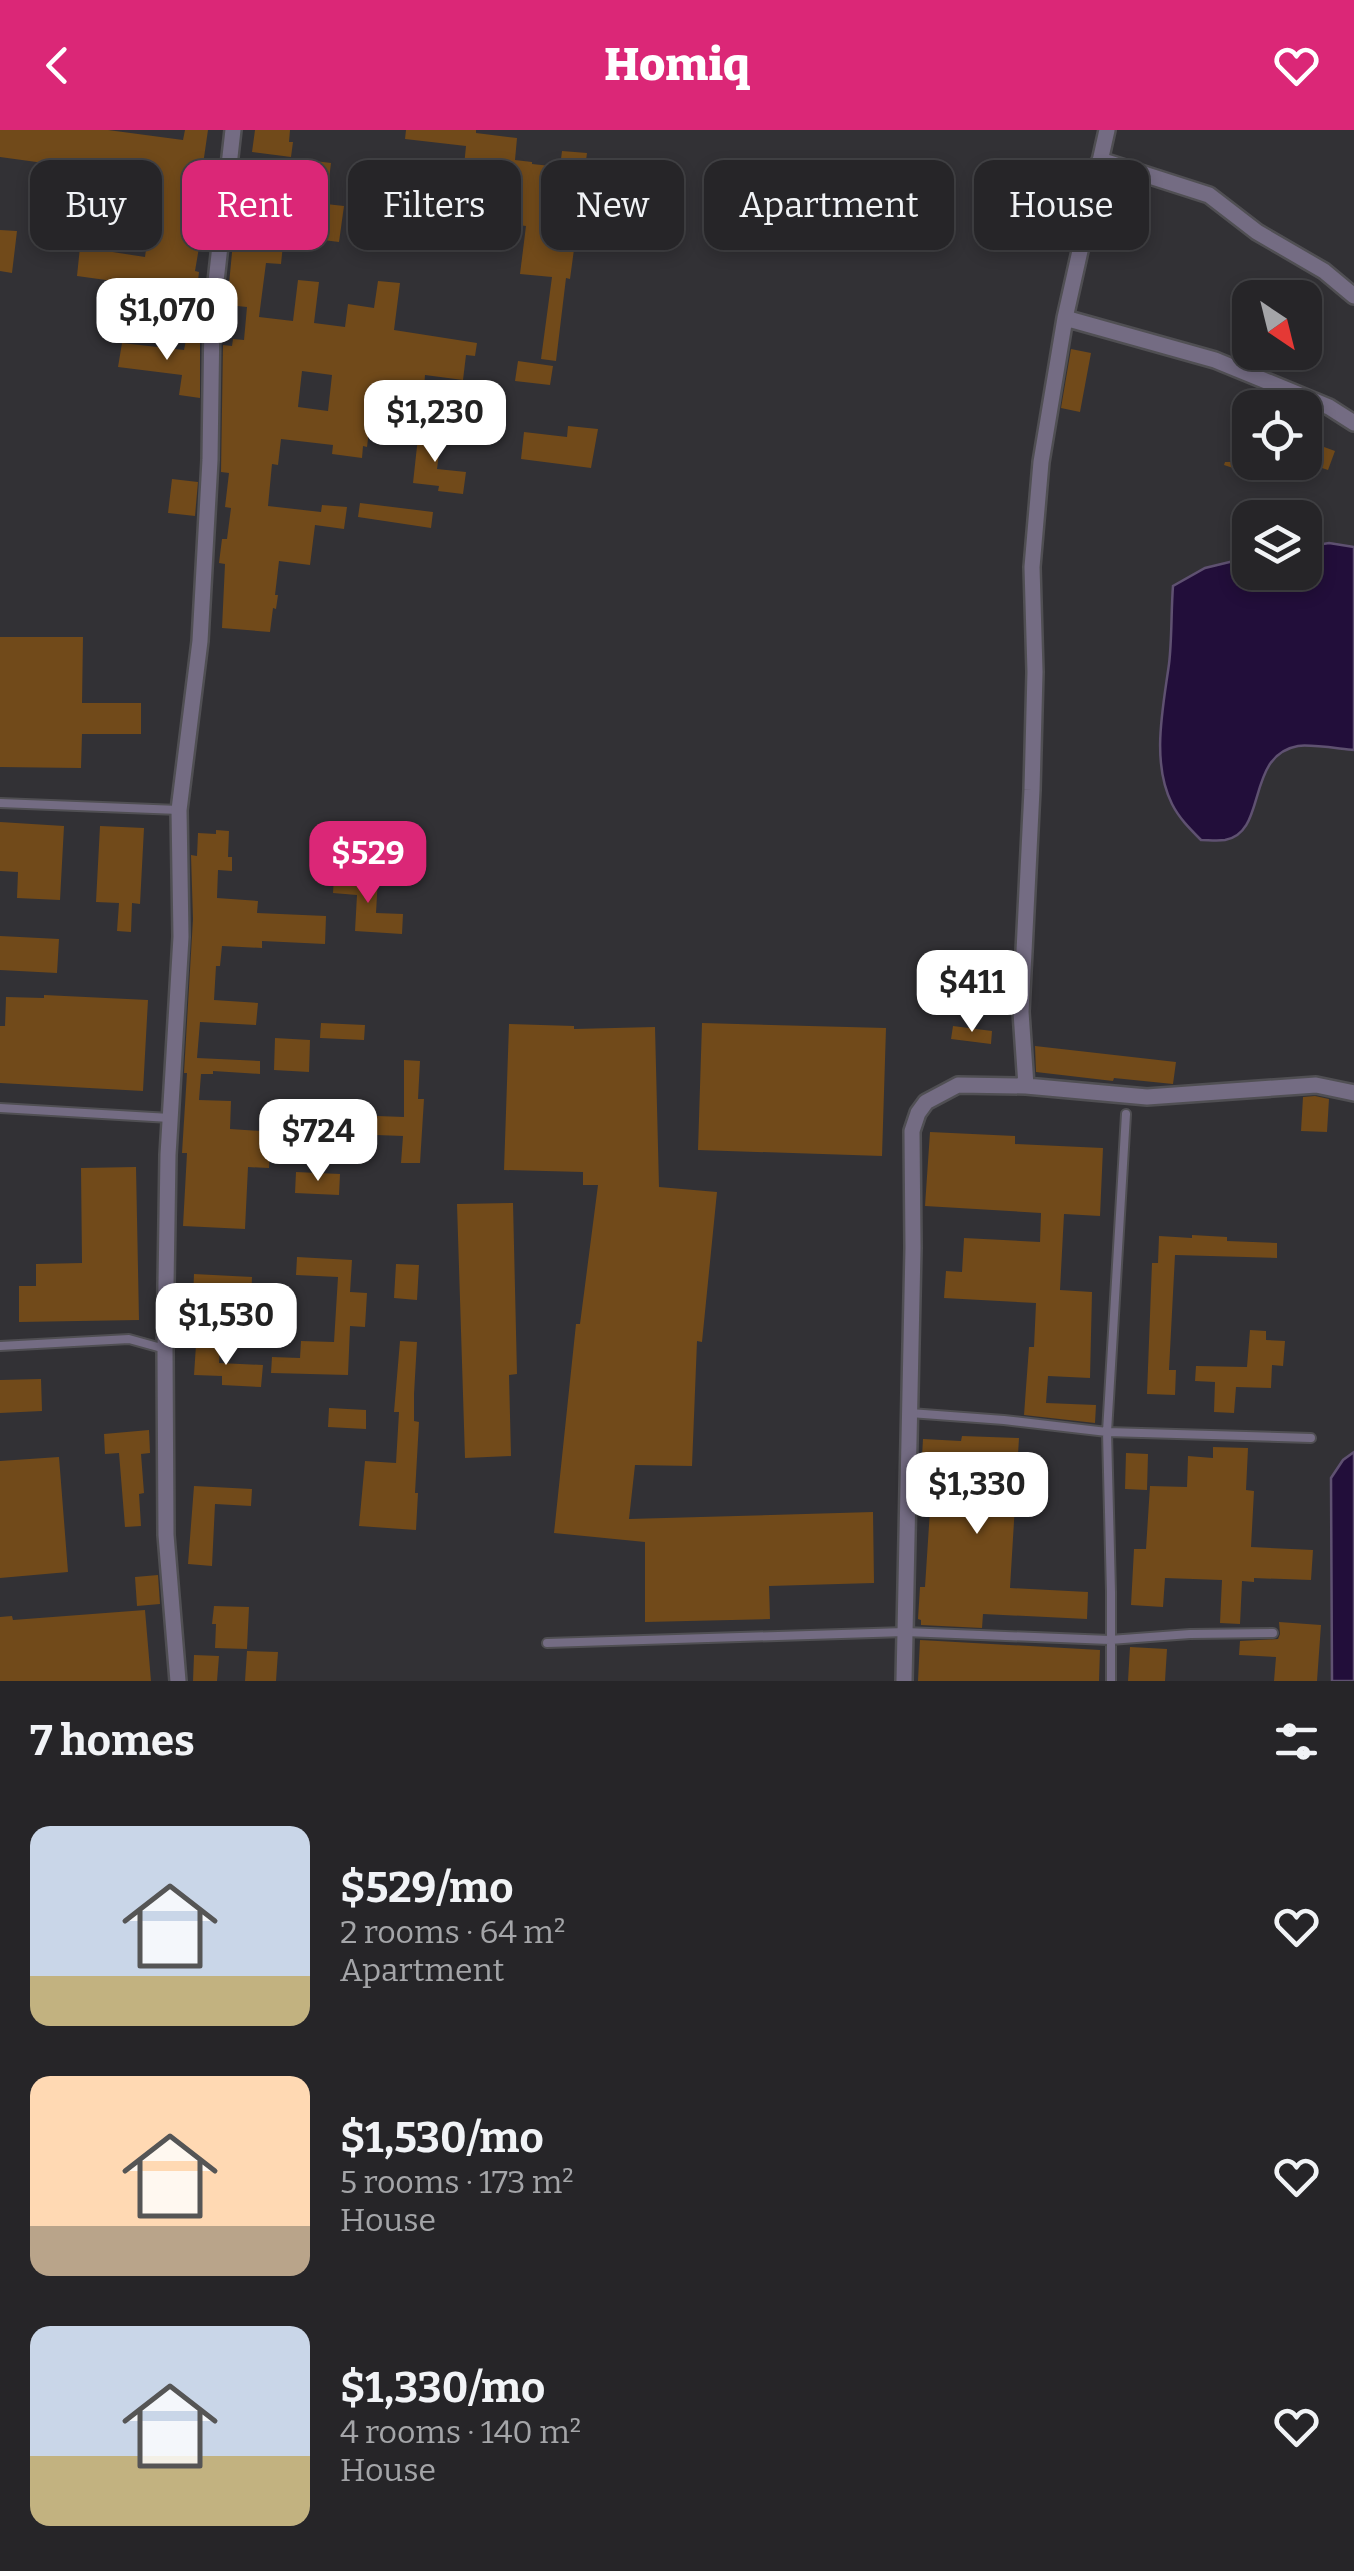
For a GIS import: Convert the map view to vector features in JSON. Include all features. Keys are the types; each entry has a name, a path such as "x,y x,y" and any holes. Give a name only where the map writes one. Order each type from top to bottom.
{"street":[{"path":"178,1681 166,1536 165,1349 170,1118 182,938 179,810 200,641 210,460 212,317 233,130"},
{"path":"1100,160 1107,130"},
{"path":"1149,176 1210,195 1258,232 1324,271 1354,296"},
{"path":"1026,1086 1021,1012 1035,672 1032,567 1041,462 1080,250"},
{"path":"1065,318 1215,360 1329,406 1354,423"},
{"path":"904,1681 912,1131 926,1102 958,1085 1147,1096 1316,1086 1354,1093"}],"lane":[{"path":"0,803 179,810"},
{"path":"0,1108 170,1118"},
{"path":"1111,1681 1106,1432 1126,1114"},
{"path":"0,1346 129,1339 165,1349"},
{"path":"910,1413 1106,1432 1311,1438"},
{"path":"547,1644 905,1632 1110,1640 1273,1633"}],"shaded area":[{"path":"1322,544 1354,547 1354,750 1298,746 1281,752 1270,764 1247,824 1238,834 1225,840 1201,840 1175,809 1166,788 1160,753 1173,586 1205,568 1232,561 1232,590 1322,590"},
{"path":"1354,1452 1354,1681 1332,1681 1331,1478"}],"building":[{"path":"0,130 108,130 183,140 185,130 208,130 204,160 182,160 182,250 199,250 196,298 170,295 171,289 77,276 80,250 145,257 146,250 162,250 162,160 30,161 0,157"},
{"path":"255,130 290,130 291,157 252,152"},
{"path":"406,130 476,130 517,138 515,160 465,160 466,146 405,139"},
{"path":"562,151 587,153 586,160 561,160"},
{"path":"521,161 541,165 541,250 574,250 570,279 566,278 556,361 541,359 552,277 520,274 526,226 521,225"},
{"path":"328,204 344,206 339,242 328,241"},
{"path":"0,230 17,231 12,273 0,271"},
{"path":"232,250 282,250 281,264 266,263 259,317 293,321 298,280 319,282 314,323 345,327 348,304 374,308 378,281 400,283 394,330 477,343 475,356 466,355 463,380 425,375 424,388 406,386 403,408 384,406 381,433 369,431 362,458 332,454 333,445 281,439 278,465 272,464 268,506 321,512 322,505 347,507 344,529 315,525 310,565 279,561 278,595 270,632 222,628 225,564 219,563 231,508 225,507 229,473 221,472 223,345 232,346 233,339 244,340 247,307 227,305","holes":["302,371 332,375 328,411 298,407"]},
{"path":"186,340 200,342 200,398 179,395 182,375 118,367 122,343 184,350"},
{"path":"1071,349 1091,353 1080,412 1061,408"},
{"path":"518,361 553,366 550,385 515,381"},
{"path":"568,426 598,429 591,468 521,459 524,432 567,437"},
{"path":"419,428 442,430 437,469 466,472 463,494 413,483"},
{"path":"1322,446 1335,451 1328,470 1322,468"},
{"path":"172,479 198,482 195,516 168,513"},
{"path":"360,503 433,512 431,528 358,517"},
{"path":"0,637 83,637 82,703 141,703 141,734 82,734 81,768 0,767"},
{"path":"0,822 64,826 60,900 17,898 18,872 0,871"},
{"path":"100,826 144,828 140,904 132,903 131,932 117,931 119,903 96,902"},
{"path":"216,830 229,831 228,857 232,857 232,871 218,870 217,898 258,901 257,913 326,916 325,944 262,941 262,948 222,946 220,966 216,966 214,1000 258,1003 256,1025 200,1022 197,1058 260,1061 260,1074 201,1074 199,1100 231,1101 230,1129 291,1133 289,1153 270,1152 269,1168 248,1167 245,1229 183,1226 187,1153 182,1153 184,1073 193,919 191,855 197,856 198,833 216,834"},
{"path":"334,877 378,877 376,913 403,914 402,934 355,931 357,895 333,893"},
{"path":"0,936 59,939 57,973 0,970"},
{"path":"6,997 148,1000 143,1091 0,1083 0,1026 5,1026"},
{"path":"321,1023 365,1025 364,1040 320,1038"},
{"path":"702,1023 886,1028 882,1156 698,1150"},
{"path":"509,1024 574,1029 655,1027 659,1187 717,1192 702,1342 697,1341 692,1466 635,1465 629,1519 873,1512 874,1583 769,1586 770,1619 645,1622 645,1542 554,1533 576,1324 580,1324 598,1185 583,1185 583,1172 504,1170"},
{"path":"953,1026 992,1031 991,1044 951,1039"},
{"path":"275,1038 310,1040 309,1072 274,1070"},
{"path":"1035,1046 1176,1062 1173,1084 1036,1072"},
{"path":"404,1060 420,1061 418,1099 424,1099 420,1163 401,1163 403,1136 376,1135 377,1116 404,1117"},
{"path":"1303,1097 1329,1099 1327,1132 1301,1131"},
{"path":"930,1132 1015,1136 1015,1144 1103,1148 1100,1216 1064,1214 1060,1290 1092,1292 1090,1378 1048,1376 1046,1403 1096,1405 1095,1423 1024,1415 1036,1303 944,1298 946,1271 962,1272 964,1238 1040,1242 1041,1213 925,1206"},
{"path":"136,1167 139,1320 19,1322 19,1286 36,1286 36,1264 82,1263 81,1168"},
{"path":"296,1172 340,1174 339,1195 295,1193"},
{"path":"513,1203 517,1374 509,1375 511,1456 465,1458 457,1204"},
{"path":"1159,1236 1277,1243 1277,1258 1175,1255 1169,1370 1176,1370 1175,1395 1147,1394 1152,1263 1158,1263"},
{"path":"297,1257 352,1260 350,1292 367,1293 365,1327 350,1326 348,1375 271,1373 272,1357 300,1358 301,1341 334,1342 338,1277 296,1275"},
{"path":"396,1264 419,1265 417,1300 394,1298"},
{"path":"194,1274 252,1277 251,1302 193,1299"},
{"path":"1250,1330 1266,1331 1266,1340 1285,1341 1283,1366 1272,1365 1271,1388 1236,1387 1234,1413 1214,1412 1215,1382 1195,1381 1196,1366 1247,1367"},
{"path":"400,1341 417,1342 416,1530 359,1526 365,1461 396,1463 399,1412 394,1412"},
{"path":"196,1345 220,1346 219,1363 263,1365 261,1387 222,1385 222,1376 194,1375"},
{"path":"41,1379 42,1411 0,1413 0,1380"},
{"path":"329,1408 366,1410 366,1429 328,1427"},
{"path":"149,1430 150,1453 141,1454 141,1526 125,1527 119,1453 105,1454 104,1434"},
{"path":"962,1436 1019,1438 1010,1588 1088,1592 1087,1619 983,1614 982,1628 921,1625 920,1587 925,1587 930,1510 919,1510 923,1439 961,1441"},
{"path":"1213,1447 1248,1448 1246,1490 1254,1491 1251,1547 1313,1550 1311,1580 1242,1581 1240,1624 1220,1623 1222,1580 1165,1578 1163,1607 1131,1605 1134,1549 1146,1549 1150,1486 1187,1487 1188,1456 1213,1458"},
{"path":"1126,1453 1148,1454 1147,1490 1125,1489"},
{"path":"59,1457 68,1572 0,1578 0,1461"},
{"path":"194,1486 252,1489 251,1506 215,1504 212,1566 188,1564"},
{"path":"158,1575 160,1604 137,1606 135,1577"},
{"path":"214,1606 249,1607 247,1649 215,1648"},
{"path":"145,1610 151,1681 0,1681 0,1617 12,1616 13,1620"},
{"path":"1279,1622 1321,1625 1317,1681 1274,1681 1276,1657 1239,1655 1240,1641 1278,1639"},
{"path":"920,1640 1100,1650 1099,1681 918,1681"},
{"path":"1130,1647 1167,1649 1165,1681 1128,1681"},
{"path":"247,1651 278,1652 276,1681 245,1681"},
{"path":"194,1655 219,1656 217,1681 193,1681"}]}
